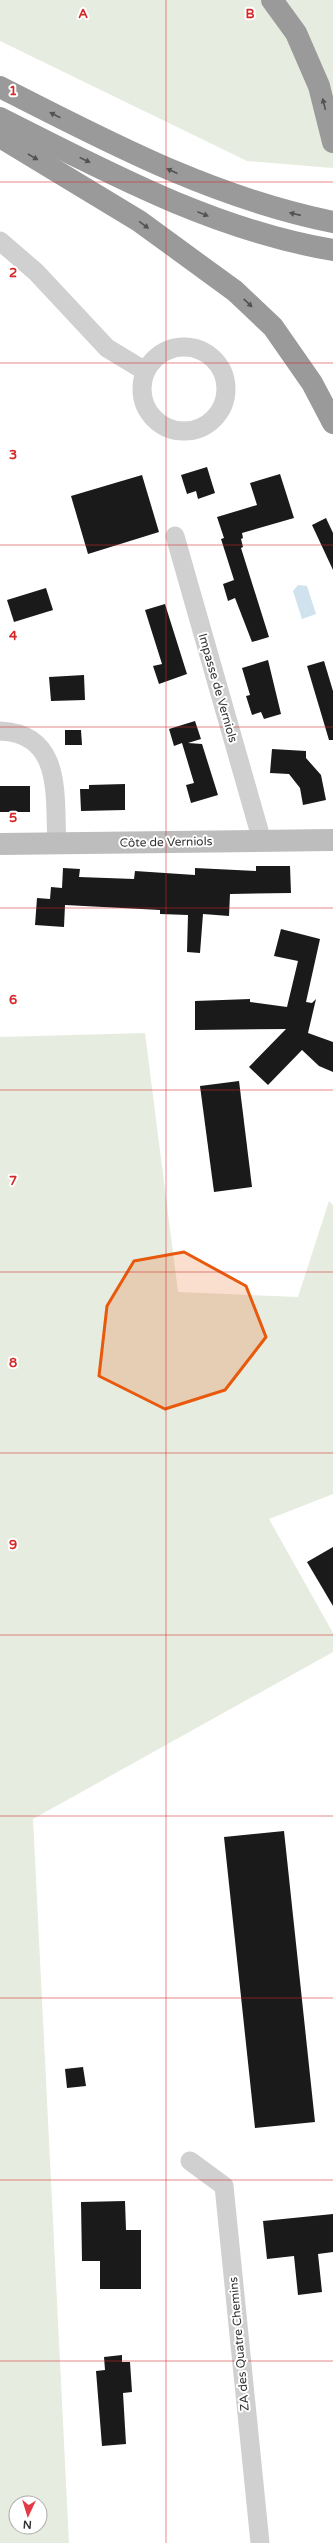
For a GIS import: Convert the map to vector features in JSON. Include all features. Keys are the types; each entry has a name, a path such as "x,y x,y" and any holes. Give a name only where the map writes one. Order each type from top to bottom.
{"highway":[{"path":"272,0 296,33 319,86 333,142"},
{"path":"0,87 181,176 237,197 290,213 333,222"},
{"path":"0,118 162,197 222,222 274,238 333,250"},
{"path":"0,137 139,221 235,291 273,327 312,383 333,423"}],"street":[{"path":"0,241 36,272 108,348 145,371"},
{"path":"179,347 194,348 207,354 218,364 224,376 226,391 223,405 216,417 206,426 179,432 166,428 155,421 146,410 142,397 141,384 145,371 153,359 165,350 179,347"},
{"name":"Impasse de Verniols","path":"175,536 262,841"},
{"path":"0,731 17,732 43,748 55,782 57,844"},
{"name":"Côte de Verniols","path":"0,844 333,840"},
{"name":"ZA des Quatre Chemins","path":"190,2161 224,2186 260,2543"}],"highlighted area":[{"path":"184,1252 246,1286 266,1337 225,1390 165,1409 99,1376 107,1306 134,1261"}],"shaded area":[{"path":"0,0 333,0 333,168 247,161 0,41"},
{"path":"145,1033 178,1292 298,1297 329,1201 333,1205 333,1494 269,1519 333,1633 333,1652 33,1819 69,2543 0,2543 0,1037"}],"water":[{"path":"298,585 307,586 316,614 302,619 293,591"}],"building":[{"path":"207,467 215,493 198,499 196,491 187,494 181,475"},
{"path":"280,474 294,518 242,533 243,538 241,539 243,547 241,548 269,637 252,642 235,598 228,601 223,584 234,580 221,539 224,538 217,517 257,505 250,483"},
{"path":"142,475 159,532 88,554 71,496"},
{"path":"326,518 333,533 333,570 312,525"},
{"path":"46,588 53,610 14,622 7,600"},
{"path":"165,604 187,674 159,684 153,666 162,664 145,610"},
{"path":"268,660 281,714 264,719 261,712 252,715 246,696 250,695 242,668"},
{"path":"324,661 333,691 333,740 329,740 307,666"},
{"path":"84,675 85,700 51,701 49,677"},
{"path":"195,721 201,739 188,743 202,744 218,795 191,803 186,785 194,783 182,743 174,746 169,729"},
{"path":"65,730 81,730 82,745 65,745"},
{"path":"272,749 306,751 306,758 321,775 326,800 303,805 300,788 289,774 270,773"},
{"path":"125,784 125,810 81,811 80,789 89,789 89,785"},
{"path":"0,786 30,786 30,812 0,812"},
{"path":"256,866 290,866 291,893 230,894 229,916 203,914 200,953 187,952 188,915 160,914 160,910 65,905 64,927 35,925 37,898 50,899 51,887 62,888 63,868 80,869 79,877 134,879 135,871 195,875 195,868 256,871"},
{"path":"281,929 320,939 306,1002 312,1003 316,999 308,1033 333,1042 333,1072 319,1066 302,1050 268,1085 249,1067 286,1029 195,1030 195,1001 250,999 250,1002 287,1007 298,961 274,956"},
{"path":"239,1081 252,1187 214,1192 200,1086"},
{"path":"333,1547 333,1606 307,1562"},
{"path":"284,1831 315,2122 255,2128 224,1837"},
{"path":"83,2067 86,2086 67,2088 65,2069"},
{"path":"125,2201 126,2230 141,2230 141,2289 100,2289 100,2261 82,2261 81,2202"},
{"path":"333,2214 333,2252 318,2254 322,2292 298,2295 294,2256 267,2259 263,2221"},
{"path":"122,2355 122,2362 130,2362 132,2392 123,2393 126,2444 102,2446 96,2371 105,2370 104,2357"}]}
